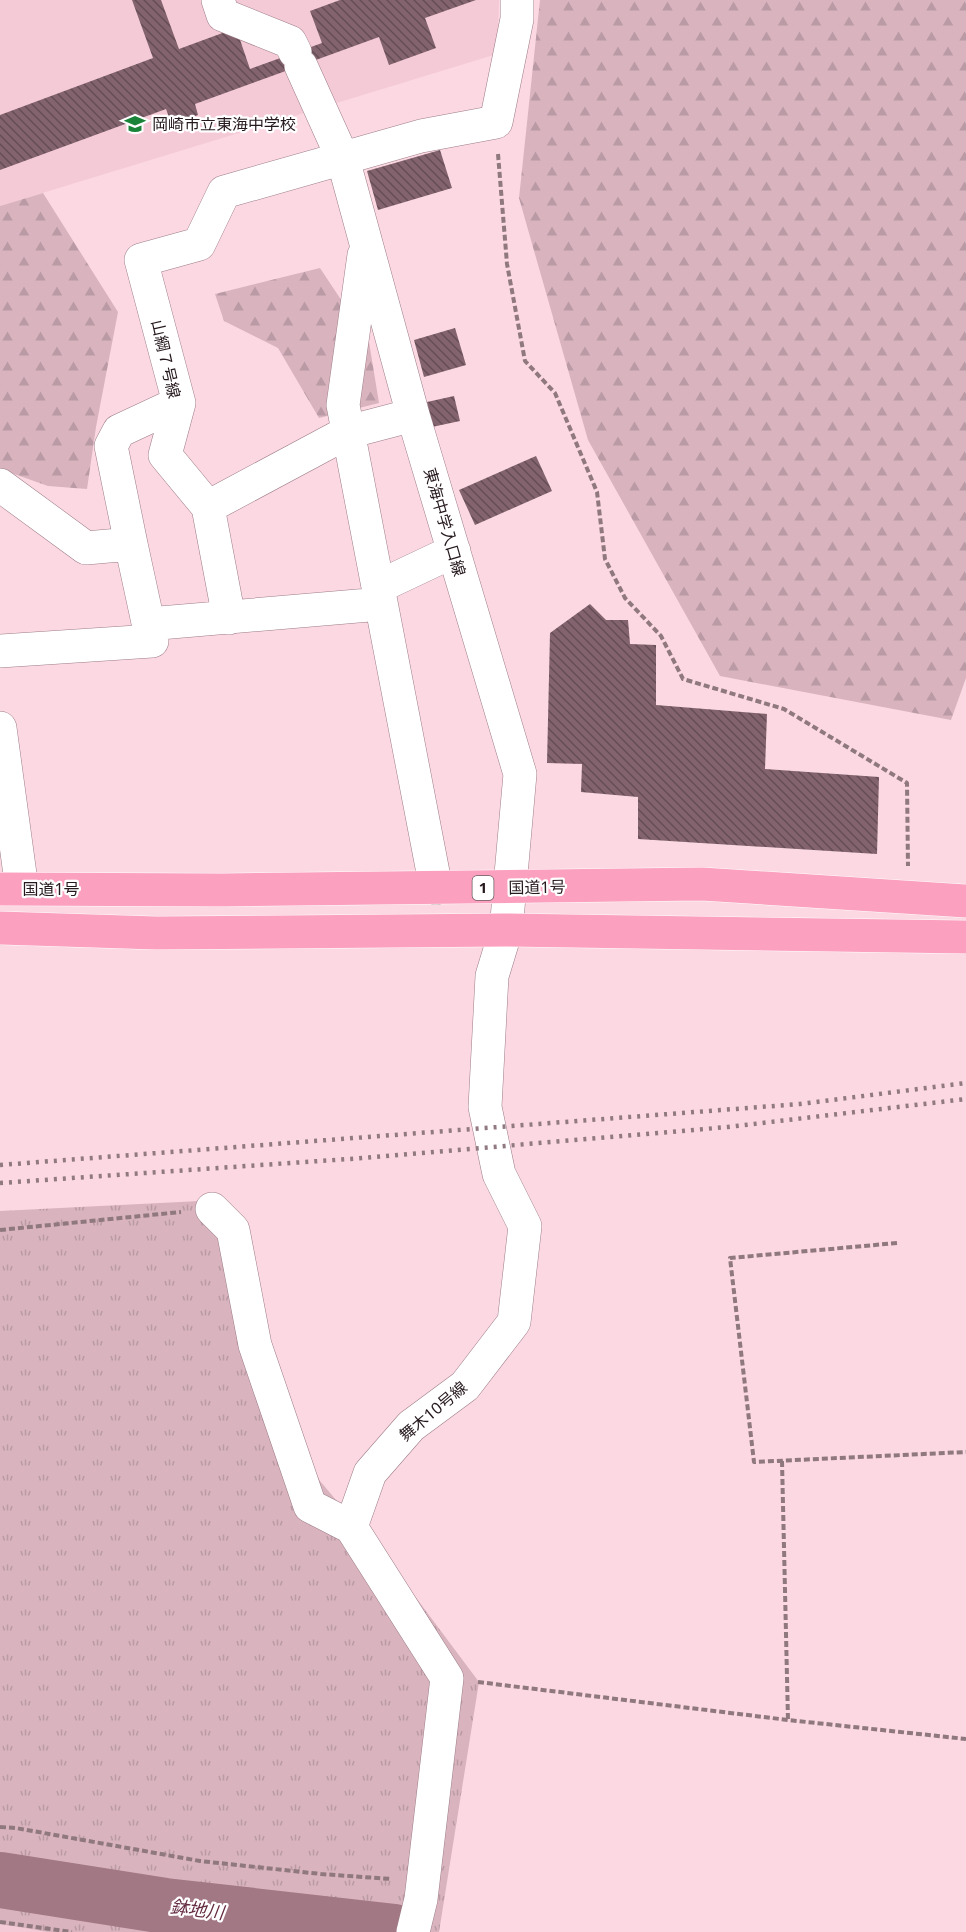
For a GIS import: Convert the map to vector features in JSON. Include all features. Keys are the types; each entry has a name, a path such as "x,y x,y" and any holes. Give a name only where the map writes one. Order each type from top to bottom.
{"highway":[{"name":"国道1号","path":"11,889 511,888 702,884 966,901"},
{"path":"0,928 156,933 507,930 966,937"}],"street":[{"name":"東海中学入口線","path":"218,0 223,15 290,42 343,159 413,415 520,774 511,888"},
{"path":"343,159 421,136 496,122 517,19 517,0"},
{"name":"山綱７号線","path":"148,624 111,446 119,431 179,403 141,260 199,244 224,192 343,159"},
{"path":"366,242 343,405 435,888"},
{"path":"179,403 165,455 208,507 229,618"},
{"path":"208,507 348,432 413,415"},
{"path":"0,485 86,548 131,544"},
{"path":"0,651 152,640 148,624 229,618 380,596 454,551"},
{"path":"0,729 11,889"},
{"name":"舞木10号線","path":"351,1527 369,1473 411,1426 465,1386 514,1322 525,1226 499,1174 485,1107 492,976 507,930 511,888"},
{"path":"212,1209 233,1230 255,1345 310,1506 351,1527 447,1678 423,1890 412,1932"}],"path":[{"path":"496,122 507,264 525,361 555,393 597,492 606,559 625,598 660,636 683,679 784,709 907,783 908,897"},
{"path":"0,1230 212,1209"},
{"path":"897,1243 730,1258 754,1462 966,1452"},
{"path":"782,1461 788,1720"},
{"path":"447,1678 788,1720 966,1739"},
{"path":"0,1827 200,1861 321,1874 423,1890"},
{"path":"0,1922 72,1932"}],"shaded area":[{"name":"岡崎市立東海中学校","path":"0,0 499,0 497,54 0,206"},
{"path":"0,1924 48,1932 0,1932"}],"green space":[{"path":"540,0 966,0 966,678 951,720 720,676 588,440 519,198"},
{"path":"43,193 118,312 96,427 87,489 48,486 0,469 0,206"},
{"path":"320,268 369,342 379,403 319,418 278,348 224,321 215,294"},
{"path":"220,1200 267,1380 320,1481 396,1571 479,1682 439,1932 48,1932 0,1924 0,1211"}],"building":[{"path":"132,0 161,0 179,49 236,28 250,69 322,43 310,11 340,0 476,0 425,18 436,48 389,65 379,37 195,104 198,115 172,125 166,109 0,170 0,115 153,58"},
{"path":"440,150 452,188 378,210 367,171"},
{"path":"455,328 466,365 424,377 414,340"},
{"path":"454,396 460,421 432,427 427,402"},
{"path":"536,456 552,491 475,525 459,490"},
{"path":"590,604 606,620 628,620 630,644 656,645 656,705 767,714 765,769 879,777 877,854 638,839 638,797 581,792 582,764 547,763 550,633"}],"waterway":[{"name":"鉢地川","path":"0,1880 165,1906 395,1932"}],"railway":[{"path":"0,1165 800,1104 966,1083"},
{"path":"0,1183 363,1158 728,1127 966,1099"}],"place":[{"name":"岡崎市立東海中学校","path":"135,124"}]}
